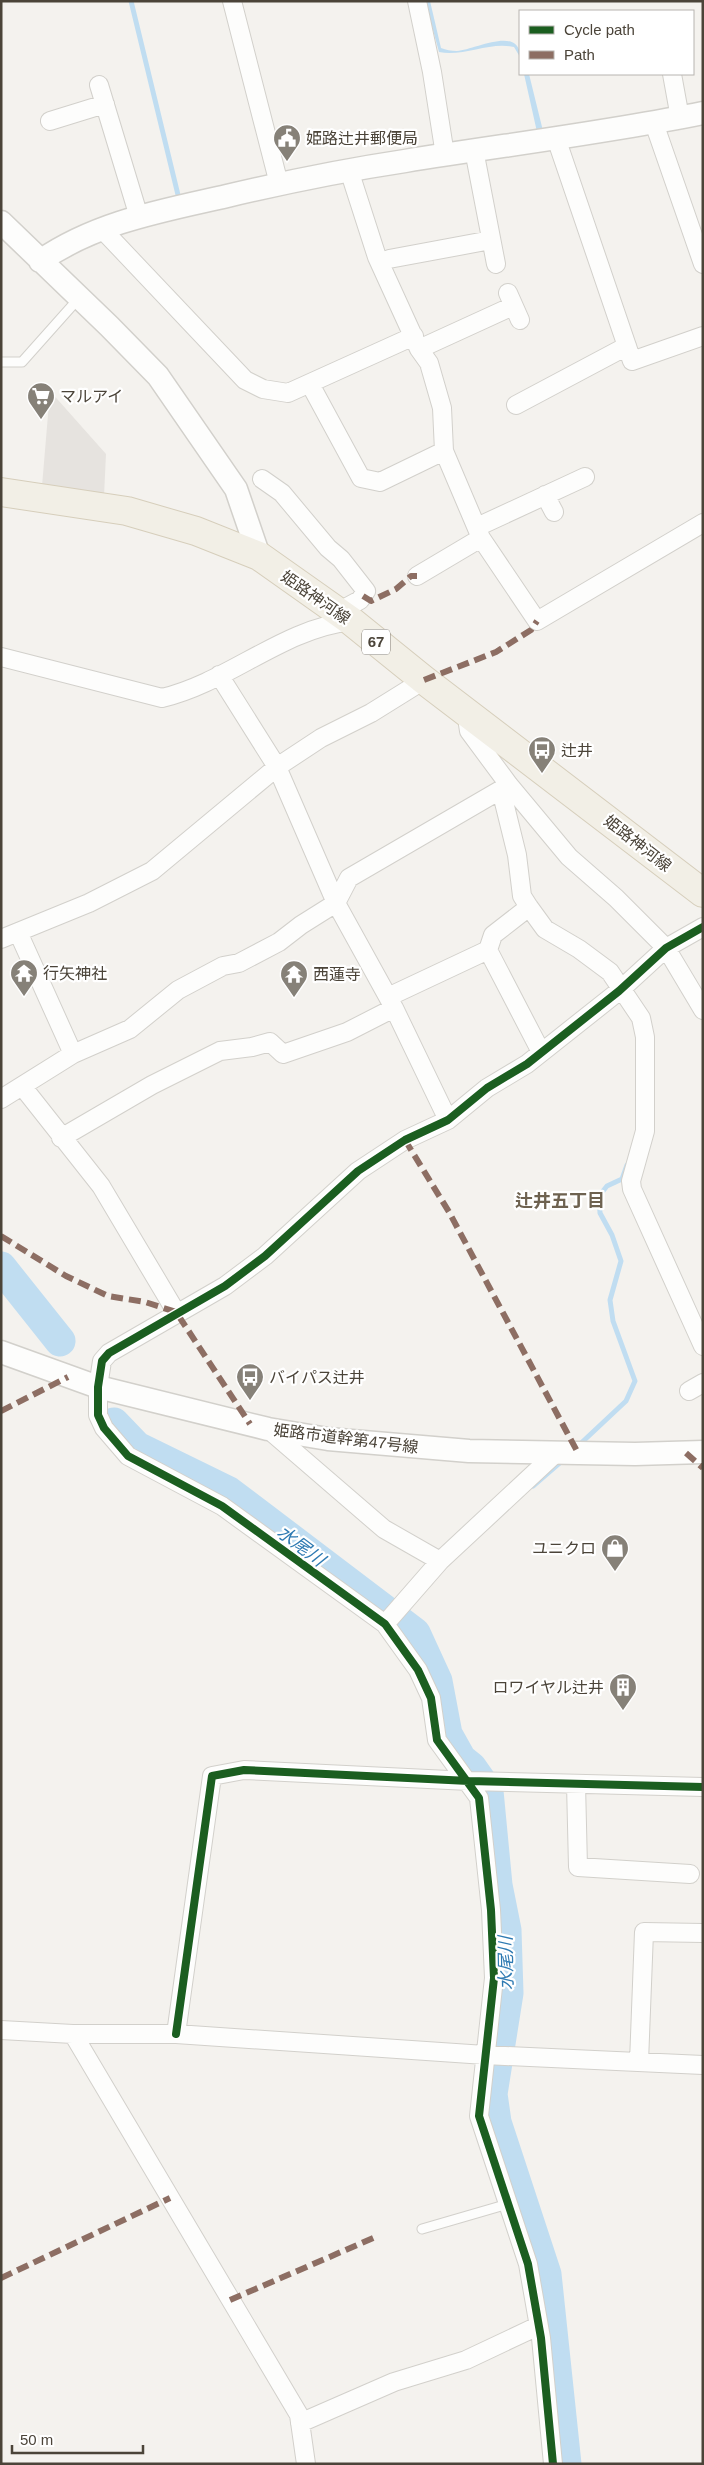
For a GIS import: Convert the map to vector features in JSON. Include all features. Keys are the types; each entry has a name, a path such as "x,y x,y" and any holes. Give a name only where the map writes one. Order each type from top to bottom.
{"main road":[{"name":"姫路神河線","path":"1,492 127,511 196,531 259,556 345,616 424,680 703,893"}],"street":[{"path":"232,1 279,184"},
{"path":"417,1 432,72 445,155"},
{"path":"672,75 680,118"},
{"path":"99,85 139,217"},
{"path":"50,121 105,104"},
{"path":"40,261 62,246 101,228 139,217 279,184 349,170 654,123 703,113"},
{"path":"654,123 703,264"},
{"path":"556,138 632,361 703,336"},
{"path":"474,150 496,264"},
{"path":"349,170 377,257 416,343 428,363 442,408 444,450 479,533 537,621 703,523"},
{"path":"1,222 158,376 236,489 259,556"},
{"path":"101,228 245,380 263,390 288,393 514,306"},
{"path":"389,259 492,240"},
{"path":"516,405 627,346"},
{"path":"310,384 361,478 380,482 444,450"},
{"path":"417,576 479,533 545,495 585,477"},
{"path":"1,657 162,698 185,693 295,637 333,623 345,616 366,591 341,559 328,548 282,494 262,479"},
{"path":"545,495 554,512"},
{"path":"218,676 277,767 336,904 391,1002 448,1120"},
{"path":"1,939 89,903 152,871 277,767 321,738 371,713 424,680"},
{"path":"466,711 469,731 505,788 568,858 616,898 666,948 703,1010"},
{"path":"1,1099 74,1054 130,1029 178,990 223,966 239,963 279,942 336,904 349,878 505,788"},
{"path":"505,788 522,896 545,929 579,949 610,972 623,988 642,1018 645,1037 645,1131 631,1181 632,1189 703,1346"},
{"path":"61,1138 152,1085 220,1051 252,1048 270,1042 282,1054 347,1032 391,1002 488,950 493,935 529,907"},
{"path":"553,2464 538,2326 528,2264 479,2116 494,1978 491,1910 479,1798 469,1781 437,1740 431,1698 418,1670 385,1624 222,1506 128,1456 104,1428 98,1415 98,1387 102,1361 110,1353 176,1312 225,1286 264,1256 358,1171 405,1140 448,1120 486,1088 527,1064 623,988 666,948 703,926"},
{"path":"18,932 74,1054"},
{"path":"488,950 541,1052"},
{"path":"22,1086 61,1138 101,1186 176,1312"},
{"name":"姫路市道幹第47号線","path":"1,1352 98,1387 268,1429 328,1439 469,1451 556,1453 703,1452"},
{"path":"268,1429 384,1529 440,1561"},
{"path":"385,1624 440,1561 556,1453"},
{"path":"176,2034 212,1776 244,1770 469,1781 703,1787"},
{"path":"576,1784 578,1867 690,1874"},
{"path":"639,2062 644,1932 703,1932"},
{"path":"1,2030 72,2034 176,2034 485,2055 703,2065"},
{"path":"72,2034 294,2407 300,2423 306,2464"},
{"path":"300,2423 394,2382 466,2360 538,2326"}],"lane":[{"path":"1,362 22,362 79,298"},
{"path":"422,2229 508,2204"}],"shaded area":[{"path":"50,391 106,454 104,496 42,486"}],"water":[{"path":"425,1 430,1 441,48 457,51 505,41 513,42 518,48 519,55 514,47 505,46 448,53 439,52"},
{"path":"524,75 529,75 543,131 537,132"}],"waterway":[{"path":"131,1 179,199"},
{"path":"578,1446 626,1401 635,1381 613,1321 610,1300 621,1261 612,1235 600,1213 599,1196 607,1186 622,1179 627,1165"},
{"name":"水尾川","path":"1,1267 60,1341"},
{"name":"水尾川","path":"114,1423 137,1447 229,1492 415,1633 437,1681 447,1734 461,1759 471,1767 488,1791 497,1885 506,1930 508,1993 492,2094 496,2122 546,2274 566,2464"},
{"path":"533,1486 563,1460"}],"marked path":[{"path":"363,596 371,601 396,589 411,576 417,576"},
{"path":"424,680 496,652 531,630 537,621"},
{"path":"405,1140 449,1212 578,1453"},
{"path":"1,1236 66,1276 108,1296 145,1302 176,1312 250,1424"},
{"path":"1,1411 68,1377"},
{"path":"686,1453 703,1468"},
{"path":"1,2278 170,2198"},
{"path":"230,2300 378,2236"}],"cycle path":[{"path":"553,2464 541,2338 528,2264 479,2116 494,1978 491,1910 479,1798 437,1740 431,1698 418,1670 385,1624 222,1506 128,1456 104,1428 98,1415 98,1387 102,1361 109,1353 225,1286 265,1256 358,1171 405,1140 448,1120 487,1088 527,1064 619,991 666,948 703,927"},
{"path":"176,2034 212,1776 244,1770 469,1781 703,1787"}],"place":[{"name":"姫路辻井郵便局","path":"287,162"},
{"name":"マルアイ","path":"41,420"},
{"name":"辻井","path":"542,774"},
{"name":"行矢神社","path":"24,997"},
{"name":"西蓮寺","path":"294,998"},
{"name":"バイパス辻井","path":"250,1401"},
{"name":"ユニクロ","path":"615,1572"},
{"name":"ロワイヤル辻井","path":"623,1711"}],"district":[{"name":"辻井五丁目","path":"560,1201"}]}
